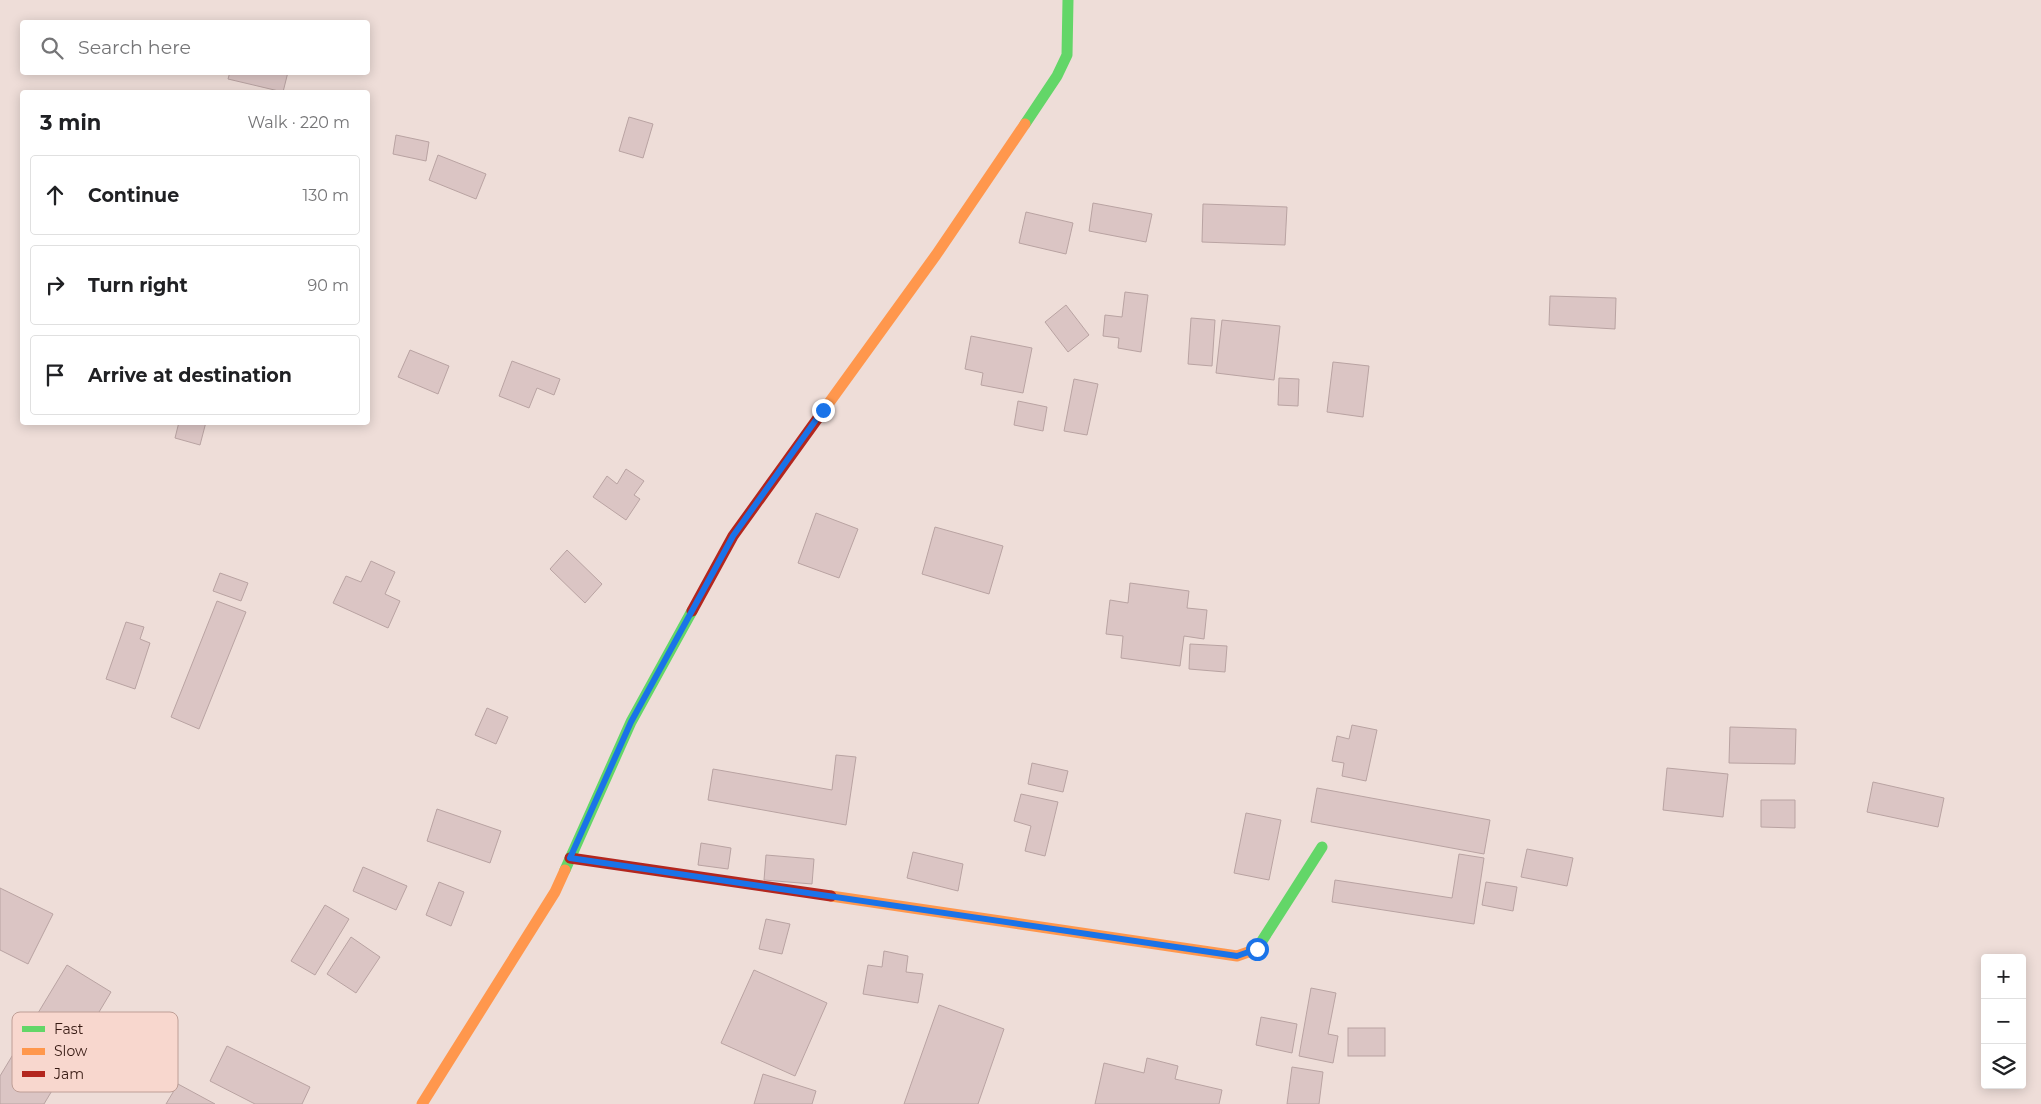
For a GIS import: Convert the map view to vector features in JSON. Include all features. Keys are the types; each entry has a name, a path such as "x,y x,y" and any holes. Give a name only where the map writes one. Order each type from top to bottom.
{"street":[{"path":"422,1104 555,892 631,722 733,536 936,255 1057,76 1067,55 1068,0"},
{"path":"570,858 1237,956 1257,949 1322,847"}],"building":[{"path":"229,75 287,75 284,90 275,90 228,79"},
{"path":"629,117 653,124 643,158 619,151"},
{"path":"396,135 429,142 426,161 393,154"},
{"path":"438,155 486,174 476,199 429,180"},
{"path":"1093,203 1152,214 1146,242 1089,231"},
{"path":"1203,204 1287,207 1285,245 1202,242"},
{"path":"1026,212 1073,223 1066,254 1019,243"},
{"path":"1125,292 1148,295 1141,352 1118,348 1119,338 1103,336 1105,315 1122,317"},
{"path":"1550,296 1616,298 1615,329 1549,325"},
{"path":"1066,305 1089,335 1068,352 1045,322"},
{"path":"1191,318 1215,320 1212,366 1188,364"},
{"path":"1222,320 1280,326 1274,380 1216,373"},
{"path":"971,336 1032,348 1023,393 981,385 983,373 965,369"},
{"path":"410,350 449,366 438,394 398,377"},
{"path":"512,361 560,379 554,395 537,388 529,408 499,396"},
{"path":"1333,362 1369,366 1363,417 1327,412"},
{"path":"1279,378 1299,379 1298,406 1278,405"},
{"path":"1074,379 1098,384 1087,435 1064,431"},
{"path":"1018,401 1047,407 1043,431 1014,425"},
{"path":"178,425 205,425 200,445 175,438"},
{"path":"626,469 644,481 634,495 640,499 626,520 593,497 607,476 617,484"},
{"path":"816,513 858,529 839,578 798,563"},
{"path":"935,527 1003,546 989,594 922,574"},
{"path":"567,550 602,584 585,603 550,569"},
{"path":"371,561 395,572 385,594 400,601 388,628 333,603 346,576 361,582"},
{"path":"220,573 248,583 241,601 213,591"},
{"path":"1130,583 1189,591 1187,608 1207,610 1204,639 1184,636 1180,666 1121,658 1123,636 1106,634 1110,600 1128,603"},
{"path":"217,601 246,612 199,729 171,717"},
{"path":"126,622 144,627 140,639 150,643 135,689 106,679"},
{"path":"1190,644 1227,646 1225,672 1189,669"},
{"path":"487,708 508,717 496,744 475,735"},
{"path":"1352,725 1377,730 1366,781 1342,776 1344,763 1332,761 1337,736 1349,739"},
{"path":"1730,727 1796,729 1795,764 1729,763"},
{"path":"836,755 856,757 846,825 708,800 713,769 832,790"},
{"path":"1032,763 1068,771 1063,792 1028,784"},
{"path":"1667,768 1728,774 1723,817 1663,810"},
{"path":"1873,782 1944,798 1938,827 1867,812"},
{"path":"1317,788 1490,820 1484,854 1311,822"},
{"path":"1021,794 1058,802 1045,856 1025,851 1031,826 1014,821"},
{"path":"1761,800 1795,800 1795,828 1761,827"},
{"path":"437,809 501,831 490,863 427,841"},
{"path":"1246,813 1281,820 1269,880 1234,873"},
{"path":"701,843 731,848 728,869 698,865"},
{"path":"1527,849 1573,858 1567,886 1521,877"},
{"path":"913,852 963,864 958,891 907,878"},
{"path":"1459,854 1484,858 1474,924 1332,902 1335,880 1452,898"},
{"path":"766,855 814,859 812,884 764,880"},
{"path":"363,867 407,886 396,910 353,891"},
{"path":"439,882 464,892 451,926 426,915"},
{"path":"1486,882 1517,887 1513,911 1482,905"},
{"path":"0,888 53,914 28,964 0,950"},
{"path":"325,905 349,919 315,975 291,961"},
{"path":"766,919 790,924 782,954 759,949"},
{"path":"351,937 380,957 356,993 327,974"},
{"path":"884,951 908,956 906,972 923,974 918,1003 863,994 868,965 882,967"},
{"path":"67,965 111,992 99,1012 39,1012"},
{"path":"754,970 827,1003 795,1076 721,1043"},
{"path":"1311,988 1336,993 1328,1034 1338,1036 1333,1063 1299,1056"},
{"path":"939,1005 1004,1029 978,1104 904,1104"},
{"path":"1261,1017 1297,1024 1292,1053 1256,1045"},
{"path":"1348,1028 1385,1028 1385,1056 1348,1056"},
{"path":"227,1046 310,1087 302,1104 255,1104 210,1081"},
{"path":"12,1056 12,1092 51,1092 44,1104 0,1104 0,1076"},
{"path":"1147,1058 1178,1066 1175,1079 1222,1090 1219,1104 1095,1104 1104,1063 1144,1073"},
{"path":"1292,1067 1323,1072 1319,1104 1287,1104"},
{"path":"763,1074 816,1091 812,1104 754,1104"},
{"path":"178,1084 215,1104 166,1104 173,1092 178,1092"}],"traffic: fast":[{"path":"1025,124 1057,76 1067,55 1068,0"},
{"path":"565,870 631,722 692,611"},
{"path":"1260,944 1322,847"}],"traffic: slow":[{"path":"818,418 936,255 1025,124"},
{"path":"422,1104 555,892 565,870"},
{"path":"831,896 1237,956 1257,949 1260,944"}],"traffic: jam":[{"path":"692,611 733,536 818,418"},
{"path":"570,858 831,896"}],"route":[{"path":"823,410 733,536 631,722 570,858 1237,956 1257,949"}]}
